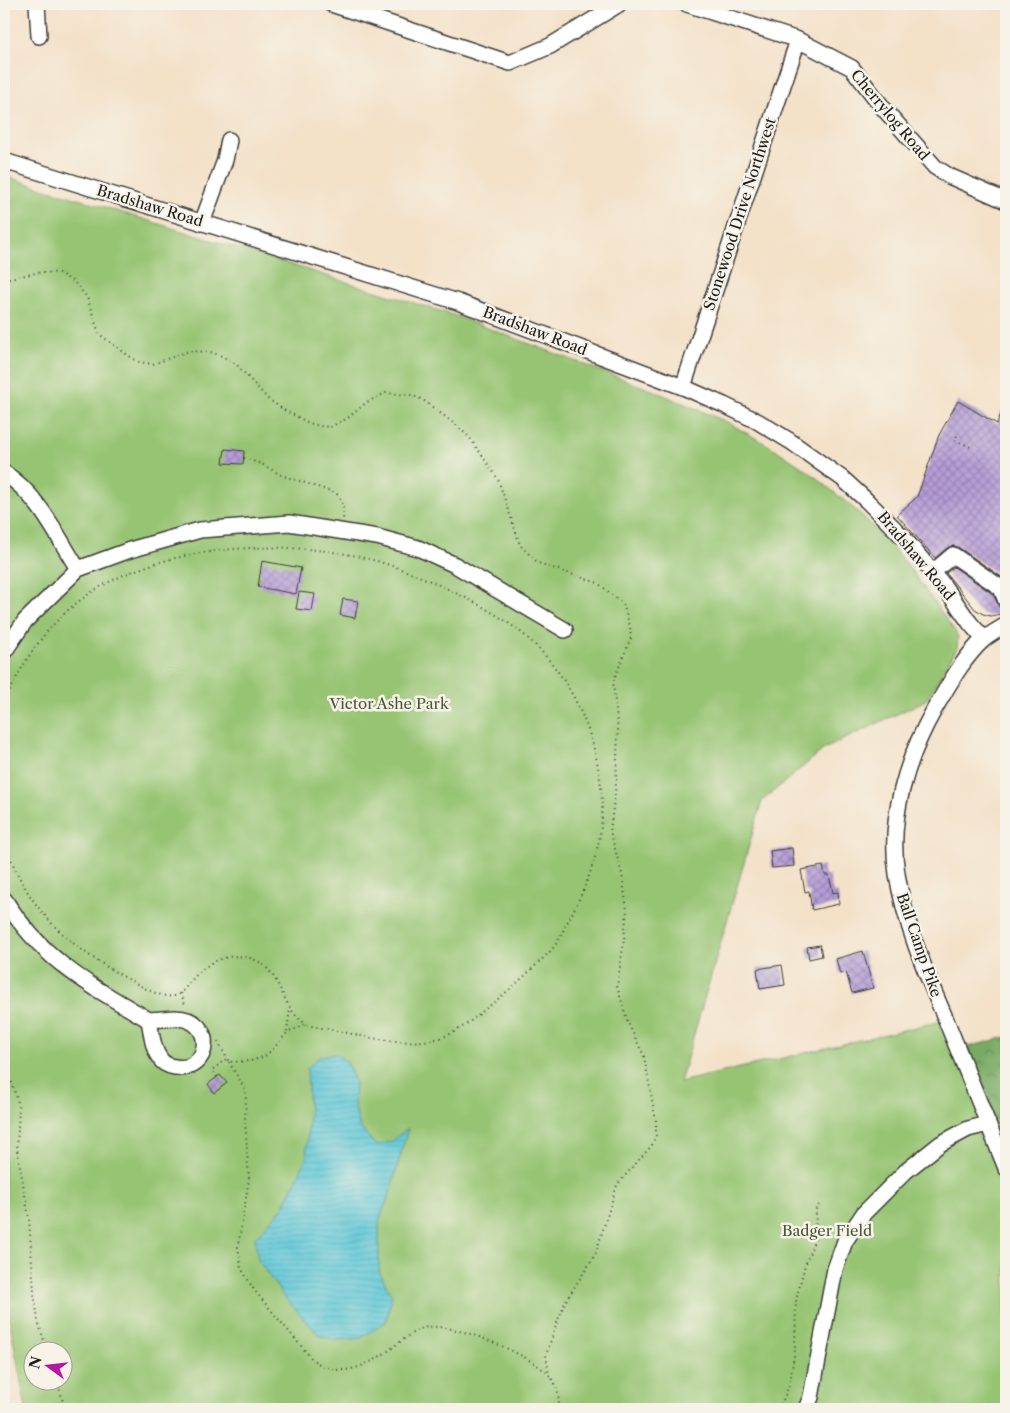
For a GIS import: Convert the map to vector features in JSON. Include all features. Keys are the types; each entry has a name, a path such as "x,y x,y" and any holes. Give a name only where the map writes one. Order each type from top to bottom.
{"street":[{"path":"37,4 39,36"},
{"path":"331,4 510,63 550,46 618,4"},
{"name":"Cherrylog Road","path":"687,4 798,40 852,68 884,109 935,168 1006,201"},
{"name":"Stonewood Drive Northwest","path":"683,387 798,40"},
{"path":"202,223 225,160 229,140"},
{"name":"Bradshaw Road","path":"4,161 458,302 683,387 757,421 843,479 889,522 933,572 984,639"},
{"path":"4,473 22,486 32,498 78,569"},
{"path":"4,652 25,621 78,569 130,550 200,530 289,523 377,537 418,548 455,565 565,630"},
{"path":"933,572 952,554 1001,588 1006,601"},
{"name":"Ball Camp Pike","path":"1006,624 984,639 966,659 930,719 915,752 897,812 895,841 896,872 909,926 1006,1168"},
{"path":"4,899 32,937 66,969 83,982 148,1020"},
{"path":"806,1409 811,1397 835,1269 845,1241 864,1213 906,1171 940,1144 968,1129 988,1124"}],"path":[{"path":"4,279 42,272 59,273 74,282 87,297 100,334 139,362 153,364 189,351 210,352 222,356 236,364 268,399 301,419 319,426 330,427 348,418 367,402 385,393 412,395 423,400 449,419 470,438 498,479 520,545 538,563 598,583 623,604 630,626 630,638 614,682 618,730 616,784 610,831 622,874 627,910 616,986 628,1023 644,1056 656,1121 656,1135 652,1145 617,1185 594,1255 565,1302 558,1320 546,1355 549,1375"},
{"path":"957,436 955,440 973,448"},
{"path":"244,458 254,460 288,478 336,493 343,505 341,531"},
{"path":"4,705 18,674 35,646 60,617 92,591 112,580 152,564 234,550 300,548 363,558 386,564 438,584 478,604 512,625 548,658 582,712 596,758 602,814 596,851 586,883 555,947 519,982 457,1031 438,1038 398,1041 370,1038 306,1024 290,1008 273,974 259,962 242,957 232,956 206,966 181,994 172,996 160,995 142,987 99,962 65,937 46,918 26,892 14,870 4,841"},
{"path":"181,994 186,1008"},
{"path":"287,1033 290,1008"},
{"path":"229,1062 251,1061 263,1057 287,1033 306,1024"},
{"path":"217,1040 245,1089 249,1179 238,1247 242,1268 254,1290 312,1360 317,1364 332,1369 341,1370 360,1367 380,1357 422,1328 452,1329 486,1338 534,1364 549,1375 557,1388 559,1409"},
{"path":"217,1077 212,1070 226,1058"},
{"path":"4,1069 12,1083 19,1106 18,1149 30,1218 34,1292 38,1321 44,1340"},
{"path":"779,1409 789,1386 791,1376 795,1349 796,1300 805,1266 815,1239 816,1208 819,1204"},
{"path":"60,1390 65,1409"}],"green space":[{"name":"Victor Ashe Park","path":"4,176 453,315 652,390 725,421 775,449 812,474 864,517 906,563 955,631 958,637 957,648 926,700 824,749 762,801 680,1082 946,1020 1006,1174 1006,1409 26,1409 22,1390 72,1390 72,1340 22,1340 22,1388 4,1291"},
{"path":"1006,1037 1006,1151 964,1048"}],"water":[{"path":"336,1054 347,1062 355,1082 354,1103 360,1127 376,1146 392,1141 408,1128 390,1193 379,1221 379,1271 392,1296 386,1322 361,1338 338,1340 320,1336 284,1297 258,1260 255,1238 284,1206 306,1159 309,1113 307,1068 320,1056"}],"building":[{"path":"958,401 997,424 1006,401 1006,580 958,547 947,548 935,558 897,515 917,497 939,435"},
{"path":"225,449 244,451 243,464 223,463"},
{"path":"262,561 301,568 296,594 258,587"},
{"path":"954,567 993,594 1000,608 1006,610 1001,614 991,616 975,609 946,573"},
{"path":"299,592 315,594 312,611 296,609"},
{"path":"343,599 358,601 355,618 340,615"},
{"path":"792,848 794,866 772,868 770,851"},
{"path":"823,866 825,875 829,875 833,893 838,892 839,904 812,910 809,891 805,892 801,870"},
{"path":"820,945 822,956 809,959 807,947"},
{"path":"863,951 873,988 852,993 846,972 840,974 836,959"},
{"path":"782,965 785,985 760,989 757,969"},
{"path":"220,1075 227,1083 214,1093 208,1084"}],"park label":[{"name":"Badger Field","path":"827,1231"}]}
